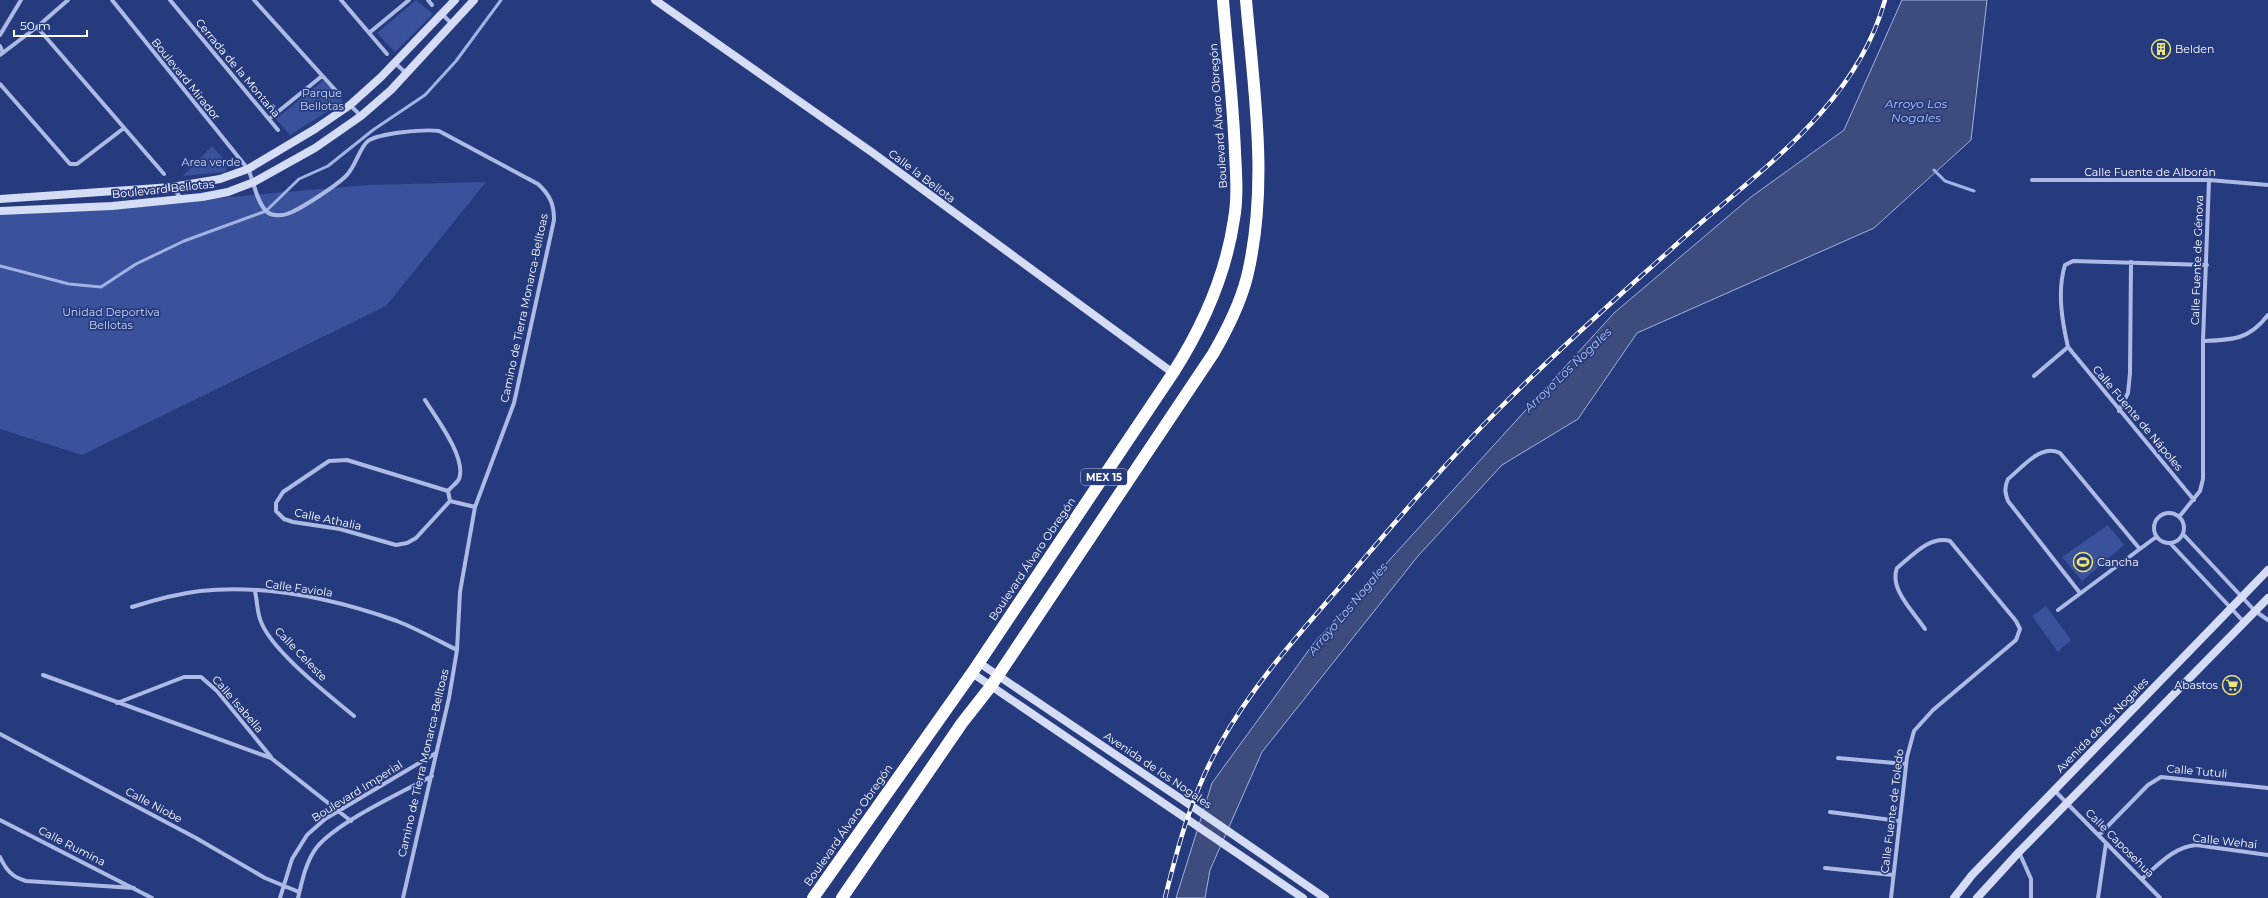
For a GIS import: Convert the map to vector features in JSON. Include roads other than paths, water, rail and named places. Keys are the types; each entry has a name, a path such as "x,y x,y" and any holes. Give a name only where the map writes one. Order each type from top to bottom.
{"highway":[{"name":"Boulevard Álvaro Obregón","path":"813,898 975,668 1174,374 1197,331 1214,292 1226,257 1235,218 1237,189 1234,126 1223,0"},
{"name":"MEX 15","path":"842,898 962,723 994,680 1213,354 1229,325 1246,277 1257,221 1259,195 1258,136 1246,0"}],"street":[{"path":"0,35 21,0"},
{"path":"0,46 1,54 38,27 68,0"},
{"name":"Boulevard Mirador","path":"112,0 248,169 254,182"},
{"name":"Cerrada de la Montaña","path":"170,0 278,130"},
{"path":"254,0 338,93"},
{"path":"341,0 387,54"},
{"path":"369,33 409,0"},
{"path":"428,0 432,5"},
{"name":"Boulevard Bellotas","path":"0,199 172,187 220,179 248,169 315,129 350,105 395,63 455,0"},
{"name":"Boulevard Bellotas","path":"0,211 70,208 181,199 228,192 254,182 315,148 361,116 391,90 474,0"},
{"name":"Calle la Bellota","path":"655,0 873,153 1174,374"},
{"path":"442,14 452,24"},
{"path":"38,27 164,174"},
{"path":"395,63 406,73"},
{"path":"269,119 322,76"},
{"path":"0,84 70,164 77,164 124,128"},
{"path":"350,105 361,116"},
{"name":"Camino de Tierra Monarca-Belltoas","path":"254,182 259,200 266,211 277,216 291,213 345,177 357,162 362,149 368,141 376,138 428,129 440,131 538,184 547,192 554,206 554,220 514,403 475,507 460,592 457,650 449,698 403,898"},
{"name":"Calle Fuente de Alborán","path":"2032,180 2209,180 2268,185"},
{"name":"Calle Fuente de Génova","path":"2179,517 2200,491 2203,479 2203,341 2209,180"},
{"path":"172,187 181,199"},
{"path":"69,195 70,208"},
{"name":"Calle Fuente de Nápoles","path":"2194,500 2119,411 2068,347 2062,319 2062,274 2065,266 2073,261 2207,265"},
{"path":"2119,411 2128,393 2130,373 2132,262"},
{"name":"Calle Fuente de Génova","path":"2203,341 2232,340 2244,337 2255,329 2268,315"},
{"path":"2034,376 2068,347"},
{"path":"425,400 451,442 460,462 459,479 448,491 450,501 475,507"},
{"path":"2080,593 2008,501 2005,494 2005,486 2008,480 2043,451 2052,450 2060,453 2139,548"},
{"name":"Calle Athalia","path":"448,491 347,460 334,460 283,492 276,503 276,512 284,519 293,522 340,529 396,545 407,543 416,538 450,501"},
{"path":"2165,513 2173,513 2179,517 2182,522 2182,534 2177,540 2170,543 2162,542 2156,537 2153,530 2154,522 2158,516 2165,513"},
{"path":"2182,534 2255,611 2268,620"},
{"path":"2058,610 2139,548 2156,537"},
{"name":"Calle Fuente de Toledo","path":"1891,898 1906,764 1909,743 1914,731 1923,721 2016,640 2020,629 2016,621 1950,541 1944,539 1931,541 1898,568 1896,573 1896,587 1925,628"},
{"path":"2170,543 2244,621"},
{"name":"Avenida de los Nogales","path":"1954,898 1972,875 2268,570"},
{"name":"Calle Faviola","path":"132,607 172,595 200,591 239,589 256,591 342,604 398,622 457,650"},
{"name":"Calle Celeste","path":"256,591 260,619 271,640 309,678 354,716"},
{"path":"1976,898 2018,852 2268,598"},
{"name":"Avenida de los Nogales","path":"975,668 1196,809 1325,898"},
{"name":"Avenida de los Nogales","path":"975,668 1191,821 1303,898"},
{"name":"Calle Isabella","path":"43,675 271,758"},
{"name":"Calle Isabella","path":"117,703 184,677 202,677 217,691 271,758 340,810 351,821"},
{"name":"Calle Niobe","path":"0,734 190,834 265,878 299,892"},
{"name":"Boulevard Imperial","path":"280,898 283,885 298,846 311,831 340,810 436,753"},
{"path":"1838,758 1906,764"},
{"name":"Boulevard Imperial","path":"298,898 308,862 317,848 335,831 432,776"},
{"name":"Calle Tutuli","path":"2099,835 2148,785 2161,777 2268,788"},
{"name":"Calle Caposehua","path":"2055,791 2143,878 2160,898"},
{"path":"1830,812 1899,821"},
{"name":"Calle Rumina","path":"0,820 152,898"},
{"path":"2098,898 2106,843"},
{"name":"Calle Wehai","path":"2143,878 2176,850 2187,846 2196,845 2268,855"},
{"path":"2018,852 2031,879 2031,898"},
{"name":"Calle Rumina","path":"0,857 9,872 16,878 26,881 135,888"},
{"path":"1825,868 1893,875"}],"water":[{"name":"Arroyo Los Nogales","path":"1902,0 1987,0 1971,140 1874,228 1637,333 1578,419 1502,465 1418,556 1262,752 1210,870 1205,898 1176,898 1212,783 1314,643 1614,313 1751,197 1844,130"}],"waterway":[{"path":"0,266 69,284 101,287 136,264 184,241 266,211 299,179 328,166 373,130 425,95 456,61 501,0"},
{"path":"1934,170 1945,181 1974,191"}],"railway":[{"path":"1165,898 1187,819 1210,762 1233,722 1278,659 1422,492 1461,448 1502,406 1587,325 1692,230 1764,169 1814,120 1837,94 1857,65 1873,34 1885,0"}],"place":[{"name":"Belden","path":"2161,49"},
{"name":"Cancha","path":"2083,562"},
{"name":"Abastos","path":"2232,685"}],"park label":[{"name":"Parque Bellotas","path":"322,99"},
{"name":"Area verde","path":"211,162"},
{"name":"Unidad Deportiva Bellotas","path":"111,318"}]}
